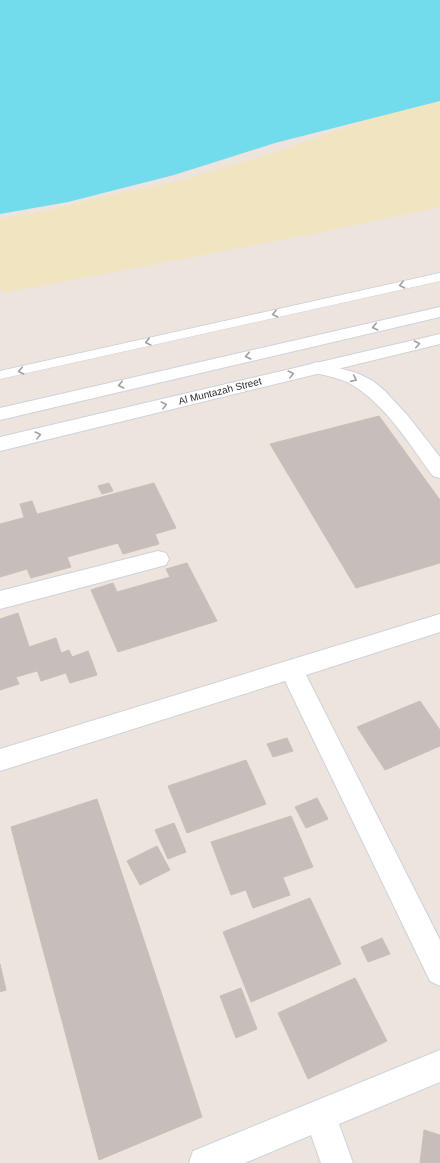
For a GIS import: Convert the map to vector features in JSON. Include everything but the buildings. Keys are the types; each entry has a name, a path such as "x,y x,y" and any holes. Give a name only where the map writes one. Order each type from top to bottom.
{"street":[{"path":"0,414 440,312"},
{"name":"Al Muntazah Street","path":"0,444 440,339"},
{"path":"317,368 337,372 356,379 366,385 385,401 440,471"},
{"path":"0,600 158,559"},
{"path":"0,760 440,622"},
{"path":"291,669 440,971"},
{"path":"205,1163 440,1066"},
{"path":"320,1116 337,1163"}],"lane":[{"path":"0,376 440,277"}],"sand":[{"path":"440,101 440,207 312,234 4,293 0,287 0,219 49,210 119,193 175,182 270,154 376,117"}],"water":[{"path":"0,0 440,0 440,101 275,143 174,175 68,202 0,214"}]}
